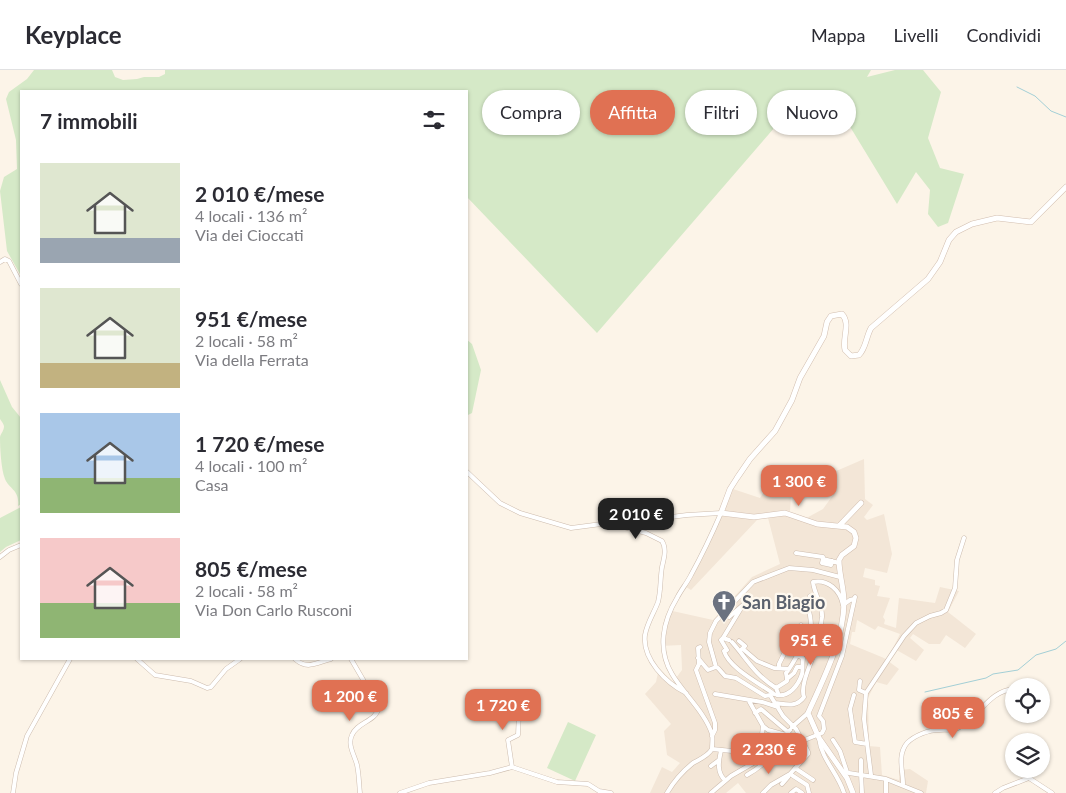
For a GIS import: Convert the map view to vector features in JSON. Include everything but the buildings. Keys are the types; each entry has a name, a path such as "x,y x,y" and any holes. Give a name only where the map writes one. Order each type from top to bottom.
{"street":[{"path":"667,793 683,772 710,753 712,749 712,736 694,703 676,680 665,658 663,643 664,627 672,607 691,576 721,513 730,489 750,459 775,431 792,400 800,378 824,336 827,322 831,316 842,314 846,321 844,350 851,356 859,355 864,350 871,328 928,279 940,262 949,240 956,232 972,224 996,218 1031,222 1066,187"},
{"path":"0,262 8,260 20,282"},
{"path":"468,473 500,503 517,512 571,528 583,528 602,523 612,524 652,535 661,540 664,544 665,554 659,597 646,631 646,644 650,658 658,670 686,693"},
{"path":"839,526 861,503"},
{"path":"612,524 687,515 721,513 756,517 786,513 816,524 852,529 856,538 854,547 842,555 839,563 844,605 839,630 829,664 808,713 755,762 725,780 711,793"},
{"path":"871,775 864,719 866,693 904,636 916,624 946,610 955,588 957,560 964,538"},
{"path":"0,557 20,546"},
{"path":"796,553 839,563"},
{"path":"797,655 803,658 802,673 796,685 788,694 783,696 764,695 736,678 725,676 716,667 709,642 710,633 717,620 753,582 789,568 813,570 840,577"},
{"path":"715,694 749,702 776,705 799,703 804,697 802,693 804,683 817,645 822,616 813,582 824,582 832,586 840,595 844,605"},
{"path":"787,679 786,672 794,663 808,636 811,625 808,603 811,601 810,596 816,594"},
{"path":"802,741 818,736 824,729 823,721 819,716 820,711 834,681 842,656 854,598 844,605"},
{"path":"717,620 724,615 729,617 743,605 722,640"},
{"path":"801,625 804,634 808,636"},
{"path":"779,668 785,652 788,627"},
{"path":"722,640 731,641 756,661 774,668 788,669"},
{"path":"722,640 727,650 724,651 726,657 738,669 774,695 776,705 790,730"},
{"path":"739,641 745,646 742,650"},
{"path":"700,646 698,648 699,664 696,670 716,724 715,732 712,736"},
{"path":"742,650 750,667 776,688 778,693 774,695"},
{"path":"698,658 708,670 716,667"},
{"path":"13,793 17,770 27,736 69,660"},
{"path":"139,660 155,675 191,681 206,688 211,687 226,669 239,660"},
{"path":"296,660 307,666 328,660"},
{"path":"352,660 378,707 374,716 355,730 351,737 352,749 358,767 360,793"},
{"path":"776,688 787,681 797,667 801,667"},
{"path":"860,681 859,690 866,693"},
{"path":"903,784 901,757 908,742 929,731 959,728 977,714 992,697 1005,690"},
{"path":"854,695 850,709 855,742 867,744"},
{"path":"512,767 508,740 518,735 519,712 524,702"},
{"path":"749,702 763,726 768,730 790,730"},
{"path":"761,709 762,702"},
{"path":"755,713 761,709"},
{"path":"761,709 790,730 802,741 808,752 782,784"},
{"path":"808,713 818,736 848,781 852,793"},
{"path":"712,749 753,751 761,743 763,726"},
{"path":"818,736 821,750 844,793"},
{"path":"747,775 758,769 772,755 781,744 782,739"},
{"path":"833,740 842,755 848,772"},
{"path":"721,750 719,760 720,774 725,780"},
{"path":"711,766 719,760"},
{"path":"861,760 862,793"},
{"path":"400,793 429,783 490,773 512,767 557,782 588,784 599,791 611,793"},
{"path":"795,768 813,780"},
{"path":"841,772 871,775 903,784 921,793"},
{"path":"763,793 771,785 789,774"},
{"path":"789,774 808,786 809,793"},
{"path":"995,793 1029,778 1052,793"},
{"path":"886,779 886,793"},
{"path":"791,793 796,789 802,793"}],"shaded area":[{"path":"864,459 865,499 873,505 864,517 867,520 884,514 892,554 887,573 865,568 863,577 875,580 875,585 880,586 877,596 890,598 883,617 885,620 884,624 896,628 899,598 935,603 940,587 959,591 948,612 976,634 965,648 946,635 940,644 929,644 913,634 910,638 924,650 916,661 893,648 900,634 878,626 875,630 857,620 855,632 852,632 850,644 884,658 899,669 887,685 876,682 868,698 869,746 880,747 882,775 899,780 899,770 910,769 928,781 926,793 746,793 738,783 726,793 650,793 662,767 672,772 680,763 667,755 664,731 671,724 645,694 656,682 659,668 673,682 682,670 681,645 661,646 663,624 668,610 713,620 752,577 780,564 768,518 788,515 801,521 823,509 833,495 827,475"},
{"path":"771,481 780,496 789,493 791,496 790,511 782,510 762,515 726,511 725,505 733,489 760,498"},
{"path":"722,516 757,520 691,590 686,587"}],"green space":[{"path":"34,70 112,70 115,77 123,80 159,77 165,74 165,70 871,70 867,77 895,70 923,70 941,92 928,138 940,168 964,174 948,223 938,227 928,214 930,190 916,172 897,204 855,135 856,90 767,90 768,135 597,333 468,198 468,90 20,90 20,274 7,251 0,191 4,177 17,169 16,140 6,99 9,92 27,79"},
{"path":"468,341 472,344 481,370 472,413 468,415"},
{"path":"0,380 12,407 20,417 20,505 18,506 16,493 4,475 0,437 4,426 0,419"},
{"path":"20,508 20,540 0,552 0,518"},
{"path":"568,722 596,735 575,781 547,768"}],"waterway":[{"path":"1017,87 1035,96 1051,111 1066,117"},
{"path":"925,692 986,678 993,674 1018,670 1036,655 1056,649 1066,641"}],"place":[{"name":"San Biagio","path":"724,623"}]}
